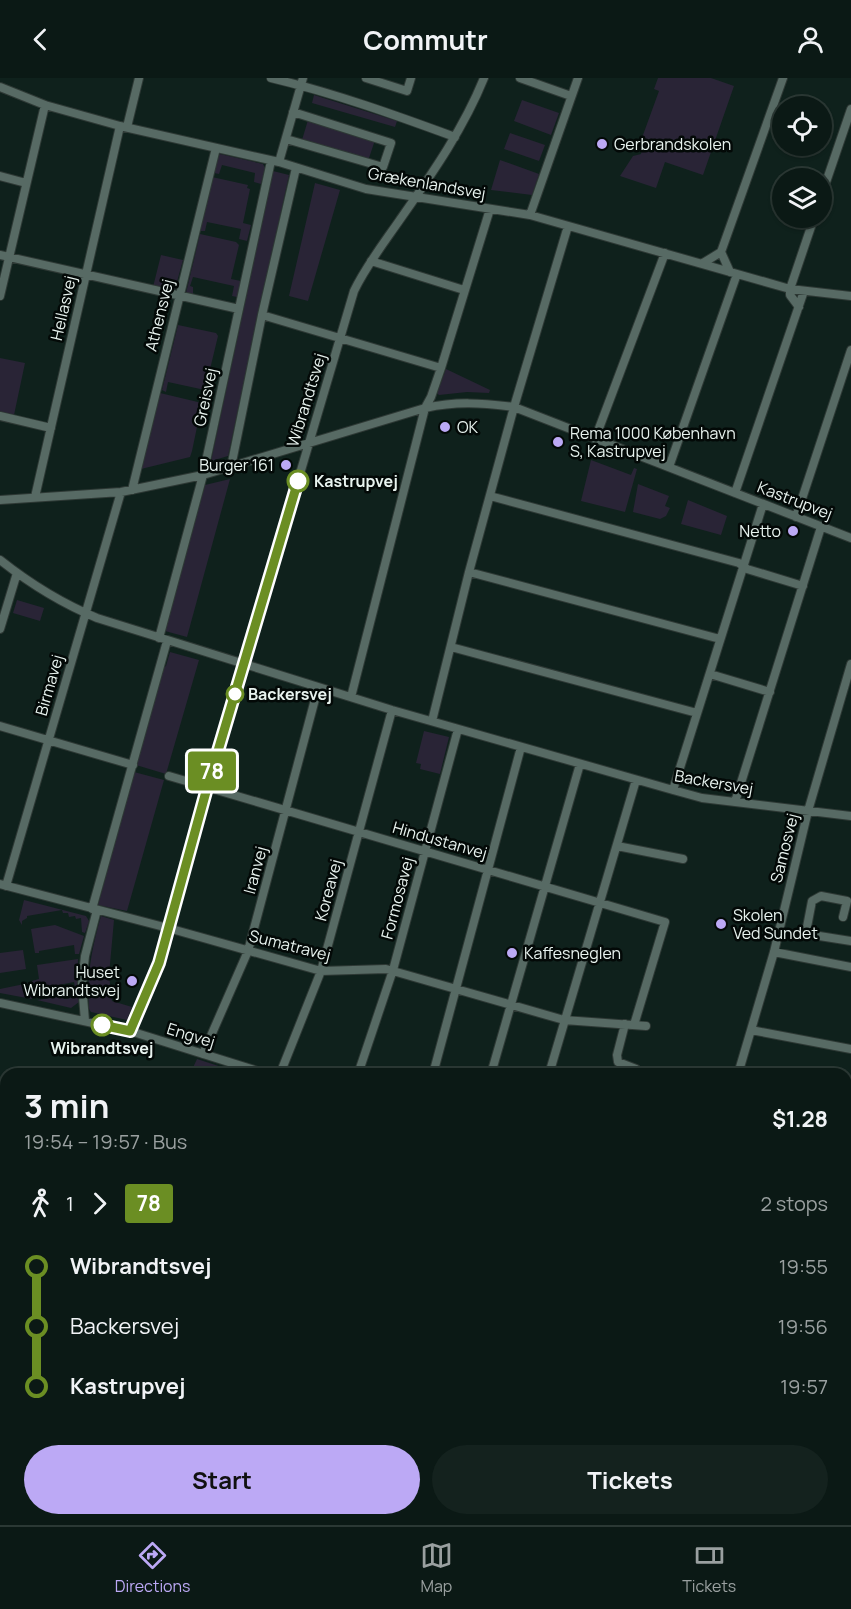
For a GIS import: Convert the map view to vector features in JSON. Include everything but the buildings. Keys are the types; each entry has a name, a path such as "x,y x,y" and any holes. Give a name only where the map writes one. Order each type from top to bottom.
{"street":[{"name":"Hellasvej","path":"34,497 86,275 124,126 139,78"},
{"path":"271,78 302,82 455,137"},
{"path":"366,78 407,91 411,78"},
{"name":"Wibrandtsvej","path":"130,1031 156,972 207,788 354,291 371,261 455,137 484,78"},
{"path":"520,78 572,96"},
{"path":"530,215 578,78"},
{"path":"703,263 721,252 783,78"},
{"name":"Greisvej","path":"85,1021 82,984 94,909 133,765 275,162 286,139 302,82"},
{"name":"Grækenlandsvej","path":"0,87 45,105 275,162 366,189 530,215 790,289 851,296"},
{"path":"0,296 4,256 26,183 45,105"},
{"path":"831,168 851,109"},
{"path":"286,139 383,167 391,143 293,112"},
{"name":"Athensvej","path":"132,490 216,148"},
{"path":"231,467 262,315 296,168"},
{"path":"0,176 26,183"},
{"path":"351,697 424,408 431,397 441,368 490,209"},
{"path":"432,721 469,572 514,407 568,226"},
{"path":"799,308 790,295 790,289 811,228"},
{"path":"669,467 734,273 721,252"},
{"path":"595,439 665,253"},
{"path":"4,256 239,309"},
{"path":"371,261 465,290"},
{"path":"735,493 804,291"},
{"path":"262,315 441,368"},
{"path":"796,518 851,351"},
{"name":"Kastrupvej","path":"0,500 132,490 203,475 424,408 448,403 474,402 514,407 851,538"},
{"path":"0,416 51,428"},
{"name":"Birmavej","path":"3,885 49,740 121,492"},
{"path":"490,496 739,562 747,569 803,586"},
{"path":"673,790 763,504"},
{"path":"735,802 821,527"},
{"name":"Backersvej","path":"0,560 17,573 86,613 163,640 318,688 702,798 851,816"},
{"path":"469,572 720,639"},
{"path":"0,629 17,573"},
{"path":"451,647 697,713"},
{"name":"Samosvej","path":"740,1068 774,952 808,811 851,664"},
{"path":"710,674 770,692"},
{"name":"Iranvej","path":"203,1054 248,951 318,688"},
{"name":"Koreavej","path":"282,1068 321,971 392,710"},
{"path":"0,726 133,765"},
{"name":"Formosavej","path":"360,1068 393,970 458,729"},
{"path":"435,1068 521,747"},
{"path":"493,1068 543,886 580,764"},
{"name":"Hindustanvej","path":"169,776 665,922 629,1025"},
{"path":"551,1068 636,780"},
{"path":"617,846 684,859"},
{"name":"Sumatravej","path":"3,885 321,971 393,970 564,1020 646,1026"},
{"path":"843,917 847,901 821,896 812,901 807,927 813,935 851,941"},
{"path":"774,952 851,967"},
{"name":"Engvej","path":"0,1003 130,1031 248,1068"},
{"path":"629,1025 617,1055 618,1062 636,1068"},
{"path":"751,1030 851,1049"}],"shaded area":[{"path":"658,78 711,78 734,86 703,175 665,162 656,188 620,176 633,156 641,154 643,135 659,91 654,89"},
{"path":"314,95 397,121 395,127 312,103"},
{"path":"522,100 559,113 551,135 514,121"},
{"path":"308,120 375,140 368,161 302,140"},
{"path":"510,133 545,145 539,161 504,149"},
{"path":"220,154 263,164 265,168 261,184 254,182 255,173 222,165 219,174 214,173"},
{"path":"500,160 539,174 532,195 491,190"},
{"path":"273,171 289,175 228,456 211,461"},
{"path":"212,177 248,185 247,188 250,189 243,223 251,225 247,241 239,239 241,229 207,222 205,231 200,231"},
{"path":"315,183 340,190 308,301 289,296"},
{"path":"200,234 236,242 239,245 231,279 241,281 237,297 232,296 234,286 193,277 190,286 193,287 193,295 186,293"},
{"path":"161,255 183,260 173,291 153,287"},
{"path":"178,325 216,333 218,336 205,390 168,382 166,392 162,390"},
{"path":"0,358 25,363 14,415 0,412"},
{"path":"446,369 490,390 489,393 467,392 439,395 437,393"},
{"path":"160,393 202,403 192,451 190,457 141,469"},
{"path":"591,460 631,475 634,468 637,469 625,512 581,501"},
{"path":"230,479 187,637 165,631 205,485"},
{"path":"638,484 669,496 665,506 670,508 666,516 660,519 633,512"},
{"path":"688,500 727,516 721,535 681,524"},
{"path":"17,600 44,608 40,621 13,613"},
{"path":"170,652 199,660 166,774 136,765"},
{"path":"424,731 449,737 440,774 420,769 421,764 416,763"},
{"path":"134,772 164,780 127,911 98,905"},
{"path":"24,900 86,916 89,921 85,933 82,932 81,918 69,917 68,913 63,913 62,910 27,916 22,921 22,925 19,920"},
{"path":"101,916 114,920 109,975 112,1001 132,1007 127,1020 91,1012 89,1009 90,962"},
{"path":"55,925 84,936 79,954 75,954 74,945 35,953 31,929"},
{"path":"23,950 26,969 0,973 0,953"},
{"path":"78,959 76,992 74,982 33,990 32,981 39,979 37,965"},
{"path":"29,983 32,999 0,993 0,989"},
{"path":"64,996 64,999 78,997 79,1002 71,1008 37,1000"},
{"path":"197,1059 225,1068 193,1068"}],"bus line":[{"name":"78","path":"102,1025 130,1031 153,980 298,481"}],"place":[{"name":"Gerbrandskolen","path":"602,144"},
{"name":"OK","path":"445,427"},
{"name":"Rema 1000 København S, Kastrupvej","path":"558,442"},
{"name":"Burger 161","path":"286,465"},
{"name":"Kastrupvej","path":"298,481"},
{"name":"Netto","path":"793,531"},
{"name":"Backersvej","path":"235,694"},
{"name":"Skolen Ved Sundet","path":"721,924"},
{"name":"Kaffesneglen","path":"512,953"},
{"name":"Huset Wibrandtsvej","path":"132,981"},
{"name":"Wibrandtsvej","path":"102,1025"}]}
